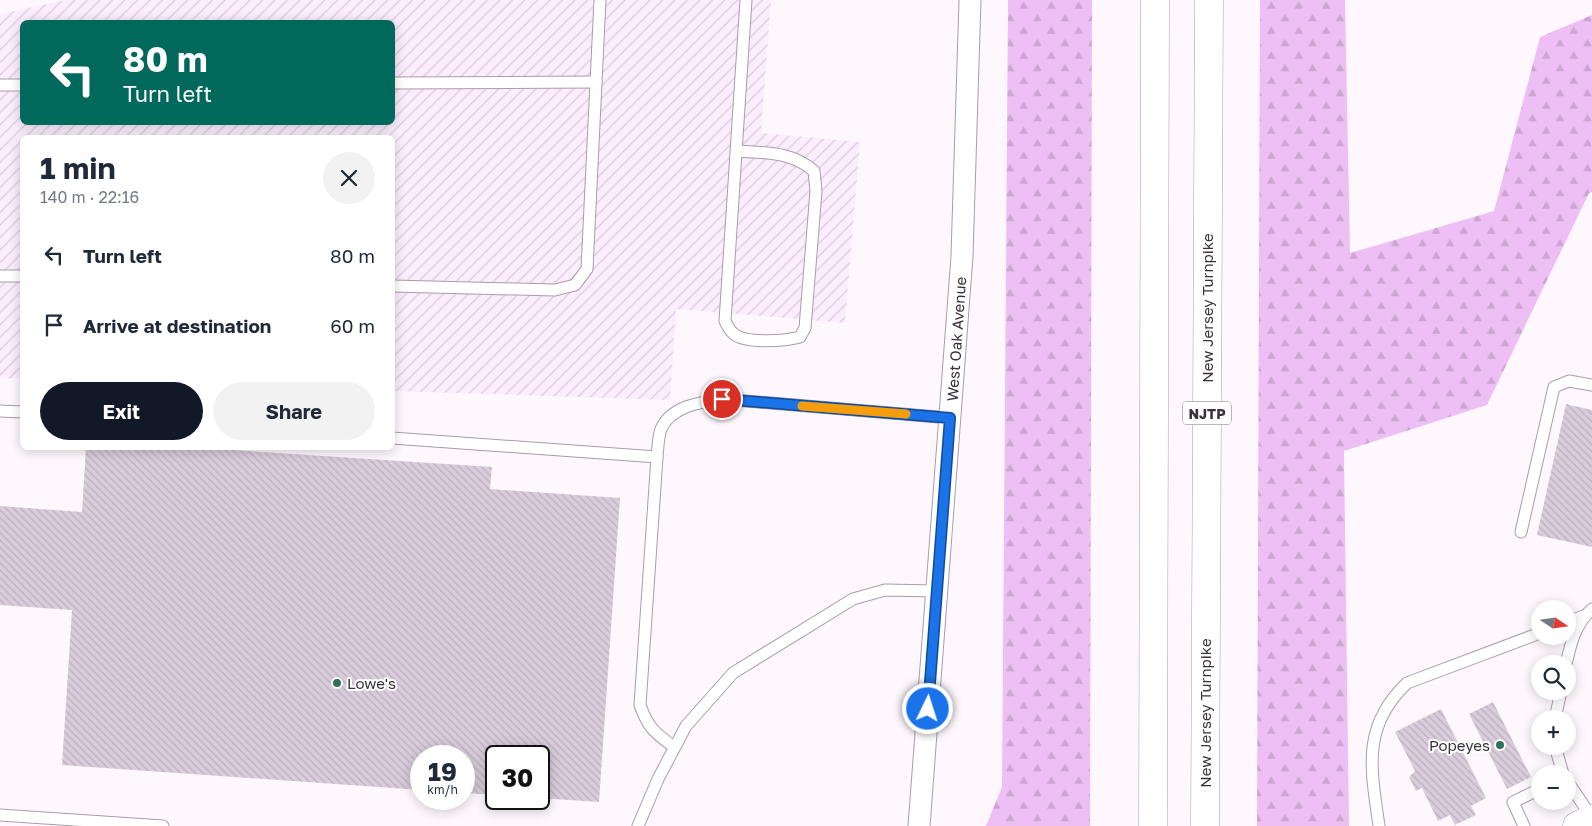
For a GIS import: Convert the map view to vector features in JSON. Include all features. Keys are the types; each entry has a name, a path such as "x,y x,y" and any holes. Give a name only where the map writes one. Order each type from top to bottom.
{"highway":[{"path":"1153,826 1155,0"},
{"name":"New Jersey Turnpike","path":"1205,826 1209,0"},
{"path":"1577,826 1592,819"}],"street":[{"name":"West Oak Avenue","path":"919,826 962,256 970,0"}],"lane":[{"path":"395,286 555,290 575,285 586,269 600,0"},
{"path":"736,151 784,154 804,162 814,171 816,191 806,328 800,336 784,341 746,339 734,334 725,321 736,151 746,0"},
{"path":"395,83 596,82"},
{"path":"0,85 20,85"},
{"path":"0,276 20,276"},
{"path":"1521,532 1554,387 1570,381 1592,385"},
{"path":"674,747 655,733 648,725 640,705 657,457 661,430 671,416 687,406 704,401 722,399 950,418"},
{"path":"0,411 20,412"},
{"path":"395,438 657,457"},
{"path":"638,826 674,747 686,726 702,705 733,673 853,599 885,590 937,591"},
{"path":"1576,618 1589,612"},
{"path":"1568,655 1572,637 1589,612"},
{"path":"1379,826 1371,748 1380,719 1392,697 1407,683 1531,636"},
{"path":"1524,826 1513,802 1531,793"},
{"path":"1576,794 1592,819"},
{"path":"0,815 163,826"}],"shaded area":[{"path":"66,0 771,0 761,133 860,142 845,323 676,309 670,400 395,391 395,135 20,135 20,379 0,378 0,14"}],"green space":[{"path":"1008,0 1092,0 1090,826 986,826 1002,787"},
{"path":"1260,0 1345,0 1350,253 1494,211 1540,37 1592,15 1592,192 1589,193 1487,405 1344,451 1349,826 1257,826"}],"building":[{"path":"1566,404 1592,410 1592,547 1537,535"},
{"name":"Lowe's","path":"86,450 233,450 492,467 490,489 620,498 599,802 550,799 550,745 485,745 485,794 475,794 475,745 410,745 410,789 62,765 72,610 0,605 0,506 82,512"},
{"name":"Popeyes","path":"1493,702 1531,777 1507,789 1469,714"},
{"path":"1441,709 1486,798 1471,806 1476,815 1455,825 1450,815 1438,821 1422,788 1416,791 1409,777 1415,771 1395,732"}],"slow traffic":[{"path":"802,406 906,414"}],"place":[{"name":"Lowe's","path":"337,683"},
{"name":"Popeyes","path":"1500,745"}],"route":[{"path":"722,399 950,418 928,709"}]}
